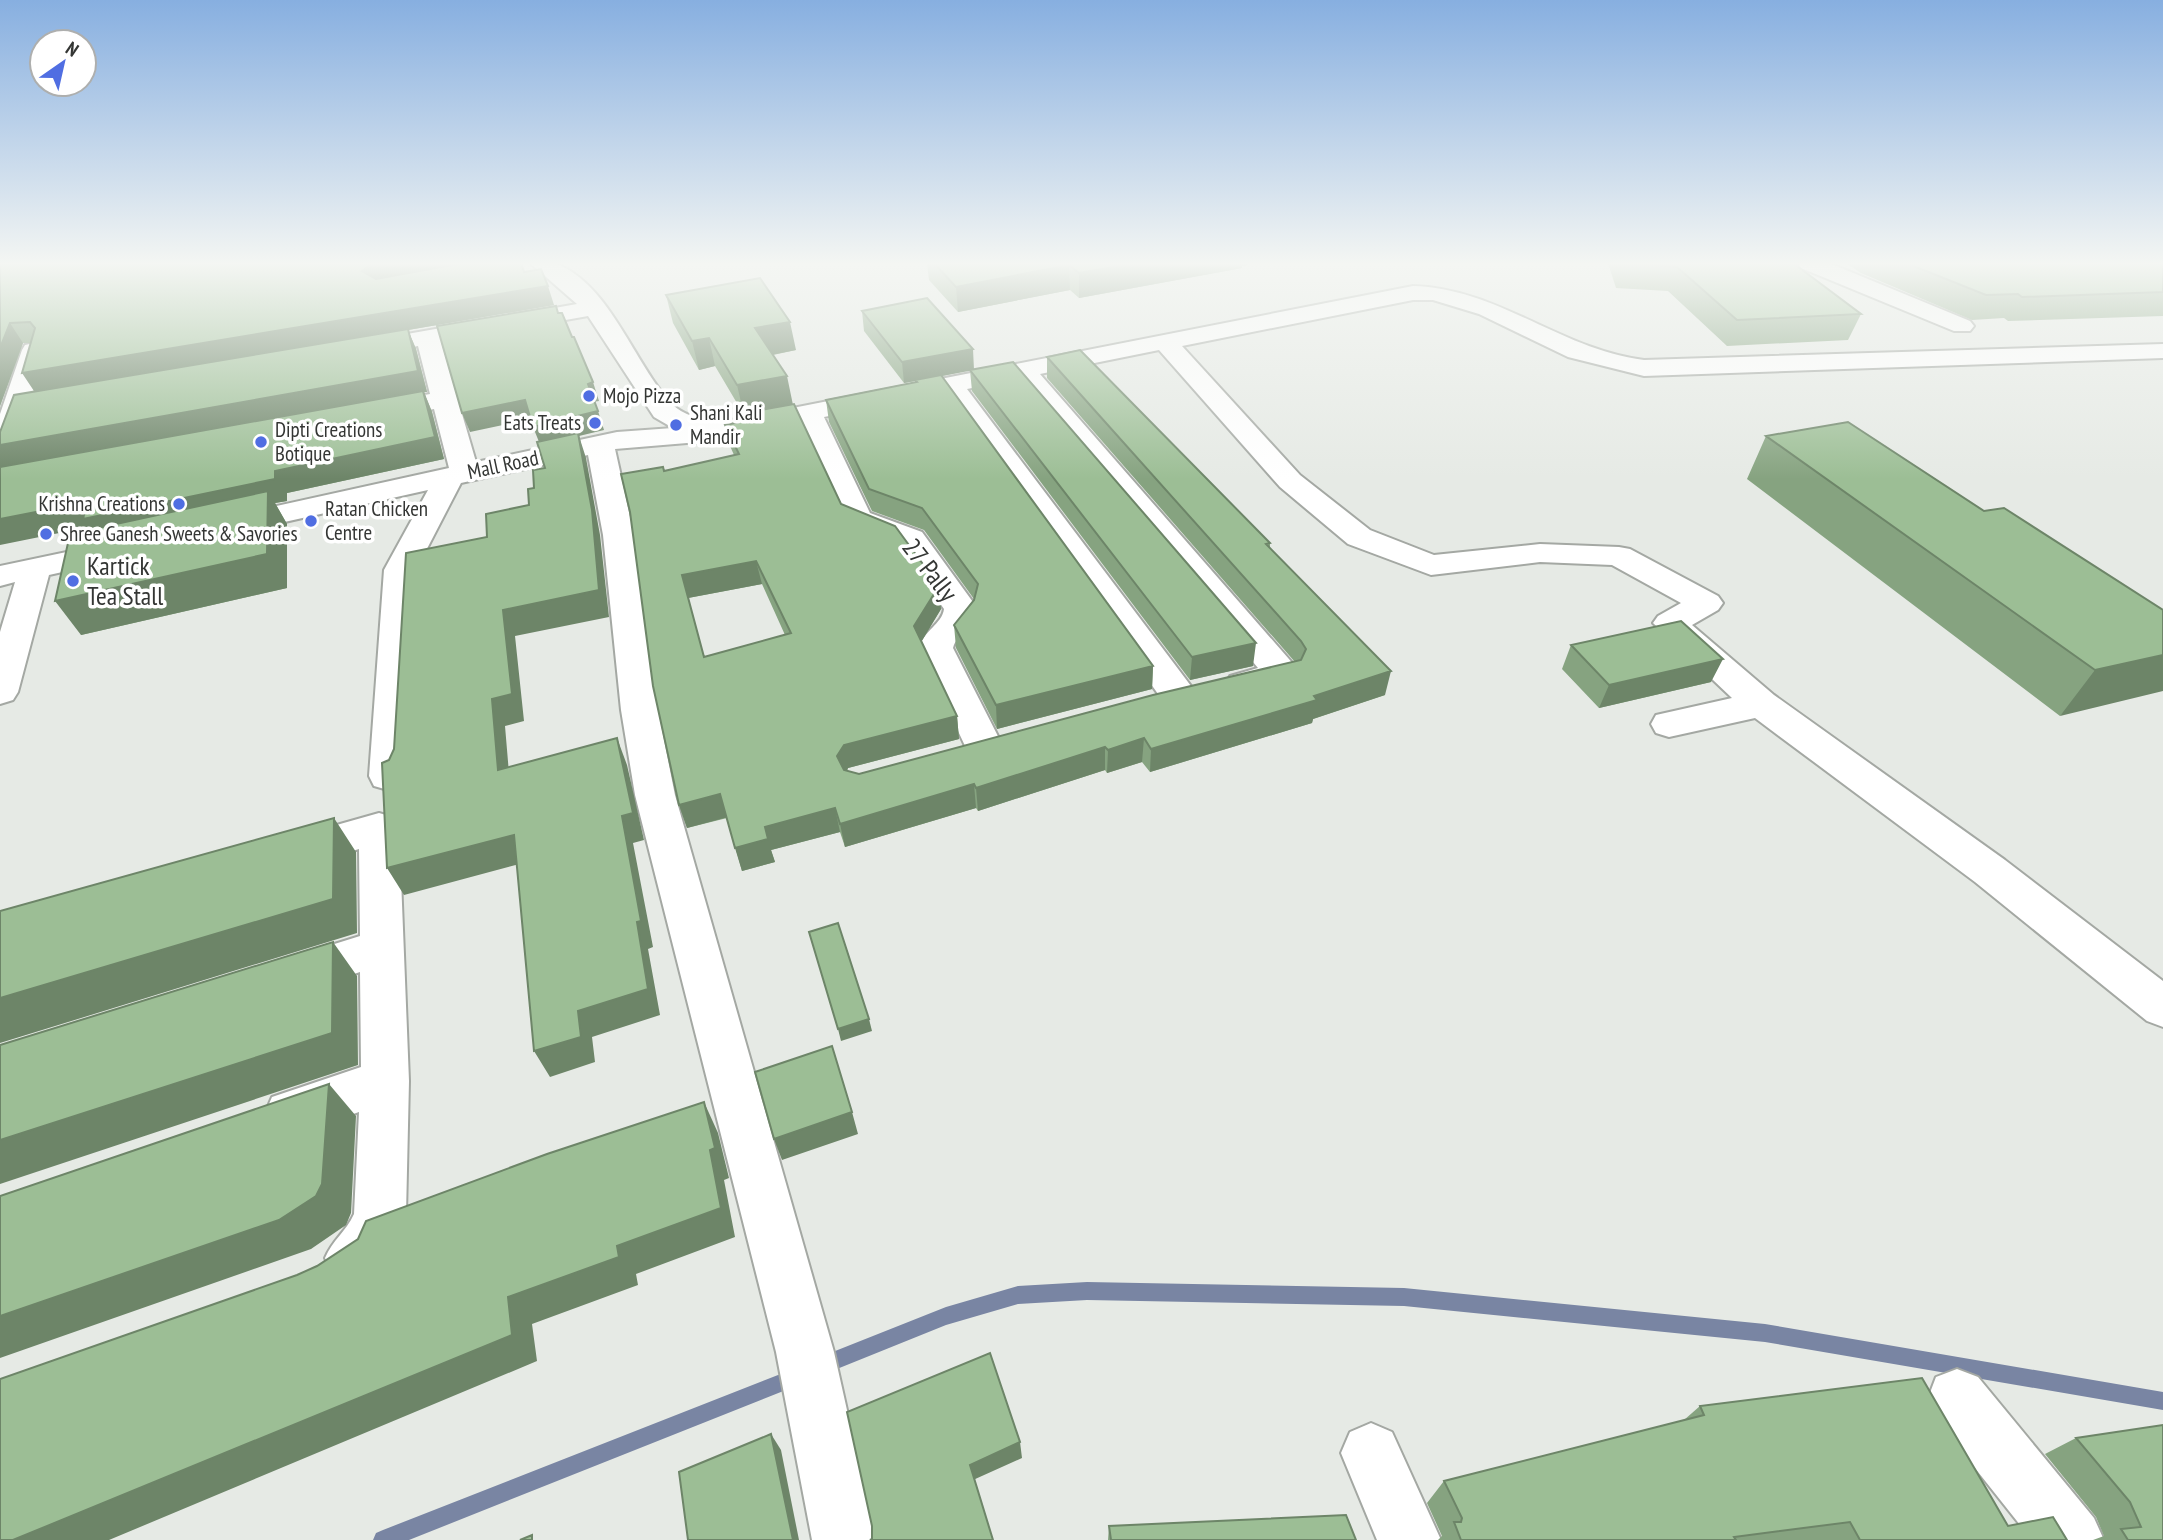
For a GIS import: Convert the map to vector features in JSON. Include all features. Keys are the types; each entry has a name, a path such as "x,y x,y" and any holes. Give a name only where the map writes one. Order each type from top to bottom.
{"street":[{"path":"344,352 445,335"},
{"path":"612,335 663,411 683,422 714,430"},
{"name":"Mall Road","path":"207,530 608,442 714,430 1209,335"},
{"name":"Mall Road","path":"1542,335 1578,353 1644,368 2163,351"},
{"path":"388,776 400,570 458,475 445,399 428,338"},
{"path":"1167,343 1290,481 1359,537 1431,565 1540,553 1619,556 1706,603 1670,624 1761,704 1990,871 2163,1007"},
{"path":"4,472 16,408 34,350"},
{"path":"951,384 1166,702 1282,674 1024,371"},
{"path":"350,416 445,399"},
{"path":"16,408 44,404"},
{"path":"663,411 654,421 608,442 628,624 654,791 789,1280 830,1457 844,1540"},
{"name":"27 Pally","path":"808,412 858,519 891,528 911,539 961,609 959,621 939,637 936,648 998,745 948,758"},
{"path":"0,576 141,545"},
{"path":"0,692 36,568"},
{"path":"1669,723 1761,704"},
{"path":"261,861 379,828 384,946 385,1081 380,1214 367,1246 328,1273 302,1282"},
{"path":"251,988 384,946"},
{"path":"244,1129 385,1081"},
{"path":"1957,1398 2072,1540"},
{"path":"1371,1453 1409,1540"}],"building":[{"path":"0,335 5,335 0,348"},
{"path":"33,335 253,335 22,373"},
{"path":"373,335 409,335 418,371 0,445 0,432 14,395"},
{"path":"440,335 571,335 593,382 588,384 598,411 533,427 525,400 462,413"},
{"path":"689,335 760,335 787,376 737,385 709,338 692,341"},
{"path":"881,335 960,335 973,349 902,362"},
{"path":"1080,350 1270,543 1266,544 1391,671 1314,696 1317,700 1151,749 1144,738 1108,750 1105,747 976,788 974,784 840,824 835,808 765,827 768,839 735,848 720,794 679,805 653,686 630,512 621,474 663,467 664,471 739,454 725,425 754,419 750,412 794,404 841,504 895,526 939,586 914,626 957,716 844,745 837,756 844,770 859,774 1153,695 1301,660 1306,649 1301,641 1047,357","holes":["756,561 791,633 704,657 682,575"]},
{"path":"1013,362 1256,643 1192,657 970,370"},
{"path":"941,375 1153,666 996,705 954,625 974,600 978,584 922,508 869,489 826,400"},
{"path":"423,391 435,437 275,471 275,479 83,519 87,502 0,519 0,467"},
{"path":"1848,422 1984,511 2004,508 2163,610 2163,655 2095,670 1766,436"},
{"path":"578,433 592,510 599,590 503,610 512,694 492,699 498,770 617,738 633,813 622,816 641,921 637,922 648,989 578,1011 581,1037 534,1051 514,835 387,868 382,763 389,760 394,749 406,553 487,537 486,514 529,505 528,489 534,488 533,470 545,468 537,442"},
{"path":"268,491 267,554 55,601 70,534"},
{"path":"1681,621 1723,659 1609,685 1571,645"},
{"path":"334,818 333,899 0,998 0,911"},
{"path":"838,923 869,1019 838,1029 809,932"},
{"path":"333,942 332,1033 0,1140 0,1045"},
{"path":"832,1046 852,1112 774,1139 755,1072"},
{"path":"329,1084 322,1184 316,1196 279,1220 0,1316 0,1196"},
{"path":"704,1102 715,1148 710,1150 721,1208 617,1246 619,1257 508,1297 512,1335 13,1540 0,1540 0,1379 297,1275 317,1266 358,1239 366,1221 547,1154"},
{"path":"990,1353 1020,1442 970,1465 993,1540 870,1540 872,1526 847,1412"},
{"path":"1922,1378 2008,1526 2053,1517 2067,1540 1860,1540 1850,1522 1734,1537 1736,1540 1461,1540 1454,1522 1461,1522 1462,1518 1444,1481 1704,1415 1700,1406"},
{"path":"2163,1425 2163,1540 2128,1540 2121,1529 2141,1527 2130,1502 2076,1438"},
{"path":"771,1434 793,1540 688,1540 679,1472"},
{"path":"1346,1515 1356,1540 1111,1540 1109,1526"}],"waterway":[{"path":"822,1366 946,1316 1018,1295 1087,1291 1404,1297 1765,1333 2163,1401"},
{"path":"383,1540 796,1377"}],"place":[{"name":"Mojo Pizza","path":"589,396"},
{"name":"Eats Treats","path":"595,423"},
{"name":"Shani Kali Mandir","path":"676,425"},
{"name":"Dipti Creations Botique","path":"261,442"},
{"name":"Krishna Creations","path":"179,504"},
{"name":"Ratan Chicken Centre","path":"311,521"},
{"name":"Shree Ganesh Sweets & Savories","path":"46,534"},
{"name":"Kartick Tea Stall","path":"73,581"}]}
